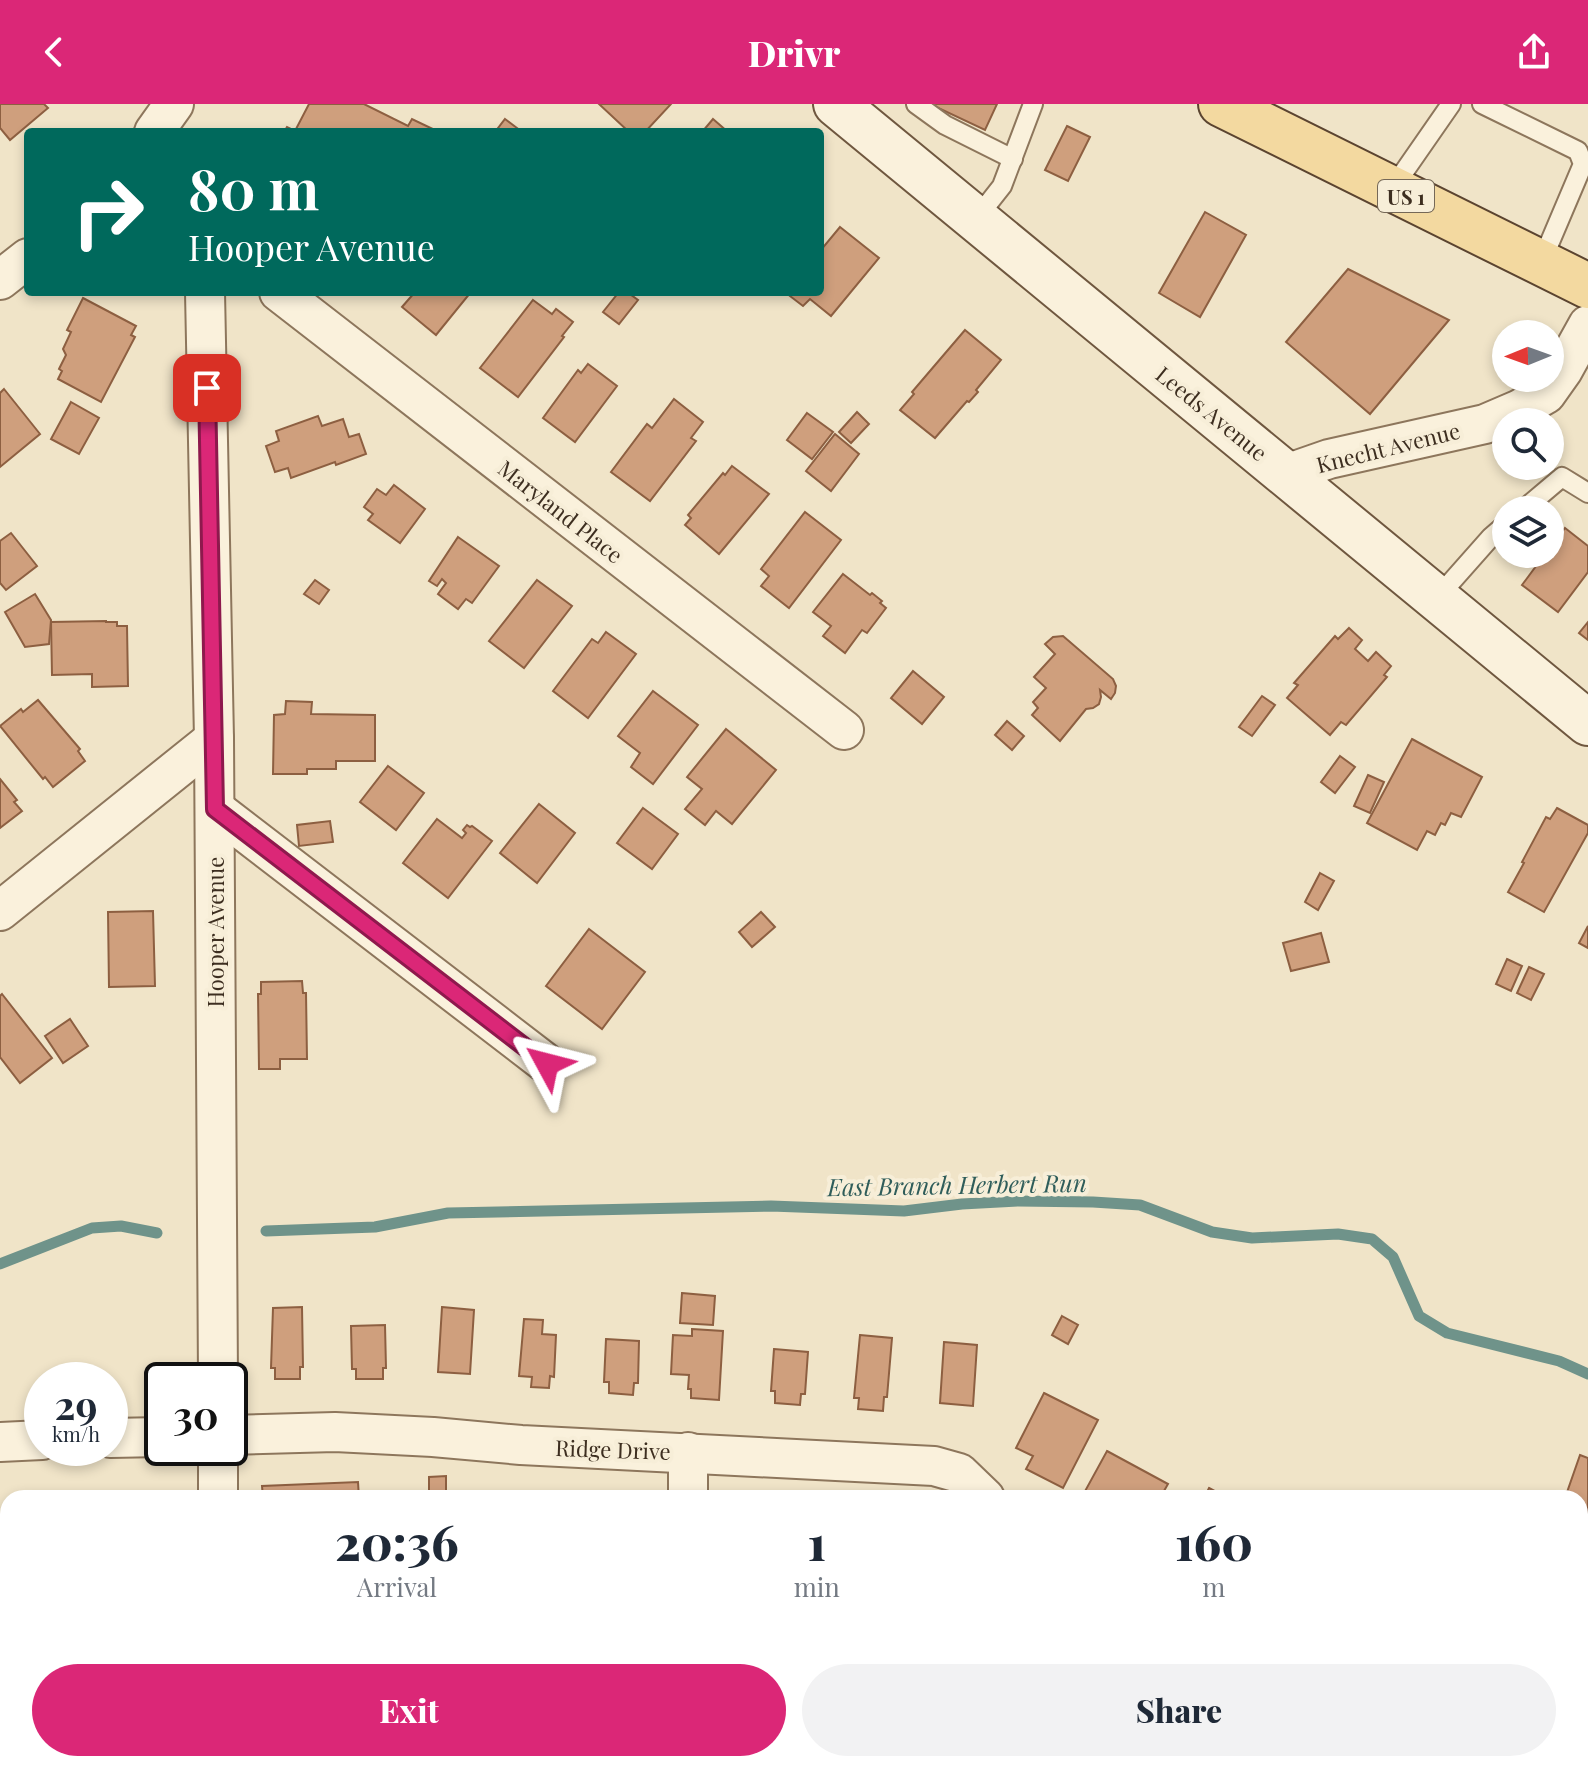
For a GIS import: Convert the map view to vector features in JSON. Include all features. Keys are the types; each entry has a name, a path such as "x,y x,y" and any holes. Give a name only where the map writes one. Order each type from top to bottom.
{"main road":[{"name":"US 1","path":"1221,104 1588,286"}],"street":[{"path":"157,128 174,104"},
{"name":"Leeds Avenue","path":"836,104 1588,723"},
{"path":"0,280 24,261"},
{"name":"Hooper Avenue","path":"205,296 215,809 218,1362"},
{"name":"Maryland Place","path":"284,296 844,730"},
{"name":"Knecht Avenue","path":"1286,474 1329,459 1485,424 1520,409 1546,394 1588,325"},
{"path":"0,911 214,739"},
{"path":"215,809 547,1064"},
{"name":"Ridge Drive","path":"248,1434 335,1432 521,1445 934,1466 959,1473 977,1490"},
{"path":"0,1442 24,1441"},
{"path":"688,1452 688,1490"},
{"path":"218,1466 218,1490"}],"lane":[{"path":"916,104 945,125 1013,159"},
{"path":"976,219 1002,186 1033,104"},
{"path":"1392,189 1451,104"},
{"path":"1482,104 1578,151 1583,164 1541,263"},
{"path":"1540,496 1562,477 1588,493"},
{"path":"1437,598 1492,536"}],"building":[{"path":"0,104 44,104 48,108 10,140 0,128"},
{"path":"309,104 364,104 408,126 412,119 431,128 297,128"},
{"path":"599,104 671,104 649,128 625,128"},
{"path":"930,104 997,104 985,130"},
{"path":"505,119 517,128 498,128"},
{"path":"713,119 723,128 705,128"},
{"path":"1067,126 1090,137 1068,181 1045,170"},
{"path":"1205,212 1246,235 1200,317 1159,293"},
{"path":"840,227 879,258 831,316 810,299 803,306 790,296 824,296 824,246"},
{"path":"1348,269 1449,320 1370,414 1286,342"},
{"path":"412,296 468,296 436,335 402,307"},
{"path":"616,296 632,296 638,300 619,324 603,312"},
{"path":"83,298 136,326 131,335 135,337 101,402 58,379 66,355 63,349 71,332 67,330"},
{"path":"533,300 552,314 556,309 573,322 518,397 480,368"},
{"path":"965,330 1001,360 976,390 978,392 935,438 900,410"},
{"path":"588,364 617,386 575,442 543,418 578,370 581,373"},
{"path":"4,389 40,434 0,467 0,393"},
{"path":"674,399 703,422 691,438 696,441 650,501 611,472 647,424 652,428"},
{"path":"71,402 99,418 79,454 51,439"},
{"path":"857,412 869,424 851,443 839,432"},
{"path":"807,413 833,432 812,459 787,440"},
{"path":"318,416 322,426 343,419 349,437 359,434 366,454 291,478 288,468 275,472 266,446 279,441 276,431"},
{"path":"835,434 859,454 831,491 806,471"},
{"path":"732,466 769,494 719,554 685,525 691,518 688,515"},
{"path":"394,485 425,509 400,543 368,520 373,514 364,507 377,489 386,495"},
{"path":"805,512 841,540 789,608 761,586 769,576 761,569"},
{"path":"1564,529 1588,546 1588,572 1558,612 1522,585 1535,568 1564,568"},
{"path":"11,533 37,566 6,590 0,583 0,541"},
{"path":"458,537 499,566 472,603 466,599 458,609 438,594 446,583 442,579 437,586 429,581"},
{"path":"843,574 870,595 872,593 886,608 867,633 862,630 845,653 823,636 831,626 813,612"},
{"path":"315,580 329,590 319,604 304,594"},
{"path":"537,580 572,606 524,668 489,641"},
{"path":"35,594 51,620 49,644 25,647 5,612"},
{"path":"106,621 127,626 128,686 92,687 92,674 52,675 51,622"},
{"path":"1588,622 1588,640 1579,633"},
{"path":"1349,628 1362,640 1355,649 1368,661 1376,652 1391,666 1384,675 1387,677 1346,725 1341,722 1330,735 1287,698 1298,685 1294,683 1335,636 1338,639"},
{"path":"606,632 636,654 588,718 553,691 592,639 598,643"},
{"path":"1063,636 1113,679 1116,686 1111,699 1100,690 1099,704 1086,709 1060,741 1032,715 1038,708 1033,702 1046,688 1034,677 1055,654 1045,644 1053,637"},
{"path":"913,671 944,697 922,724 891,698"},
{"path":"653,691 698,725 653,784 631,767 640,753 618,736"},
{"path":"1262,696 1275,705 1252,736 1239,727"},
{"path":"38,700 80,749 78,751 85,761 53,787 0,726"},
{"path":"286,701 312,702 311,714 375,715 375,761 336,761 336,769 307,769 307,774 273,774 274,715 285,714"},
{"path":"1007,721 1024,736 1012,750 995,735"},
{"path":"726,729 776,770 732,824 716,811 705,825 685,809 702,789 687,777"},
{"path":"1412,739 1482,777 1461,817 1451,813 1435,835 1427,831 1417,850 1367,823"},
{"path":"1340,756 1355,767 1335,793 1321,782"},
{"path":"388,766 424,793 396,830 360,802"},
{"path":"1368,775 1384,782 1370,813 1354,806"},
{"path":"0,779 22,811 0,828"},
{"path":"539,804 575,833 537,883 500,853"},
{"path":"643,808 678,834 652,869 617,843"},
{"path":"1557,808 1588,825 1588,833 1544,912 1508,892 1546,817 1550,819"},
{"path":"437,819 462,838 467,825 492,841 448,898 403,863"},
{"path":"330,821 333,842 299,846 297,825"},
{"path":"1320,873 1334,881 1318,910 1305,902"},
{"path":"153,911 155,986 109,987 108,912"},
{"path":"761,912 775,927 752,947 739,932"},
{"path":"1588,926 1588,948 1579,943"},
{"path":"589,929 645,972 602,1029 546,986"},
{"path":"1321,933 1329,962 1291,971 1283,943"},
{"path":"1507,959 1522,966 1511,991 1496,984"},
{"path":"1529,967 1544,974 1531,1000 1517,993"},
{"path":"302,981 303,993 306,993 307,1059 280,1059 280,1069 259,1069 258,994 261,994 261,982"},
{"path":"2,994 52,1058 20,1083 0,1057"},
{"path":"70,1019 88,1046 63,1063 45,1036"},
{"path":"682,1293 715,1296 713,1325 680,1323"},
{"path":"302,1307 303,1367 300,1367 300,1379 275,1379 275,1368 271,1368 273,1308"},
{"path":"442,1307 474,1310 470,1374 438,1372"},
{"path":"1062,1316 1078,1325 1068,1344 1052,1335"},
{"path":"524,1319 543,1320 542,1334 556,1335 554,1377 550,1376 549,1388 531,1387 532,1377 519,1376"},
{"path":"385,1325 386,1368 383,1368 383,1379 356,1379 356,1369 352,1369 351,1326"},
{"path":"692,1329 723,1331 719,1400 691,1398 689,1375 671,1374 673,1335 692,1336"},
{"path":"860,1335 892,1338 883,1411 858,1409 859,1398 854,1398"},
{"path":"606,1339 639,1341 638,1383 634,1383 633,1395 609,1393 609,1382 604,1382"},
{"path":"944,1342 977,1345 973,1406 940,1403"},
{"path":"774,1349 808,1352 805,1394 801,1394 800,1405 775,1403 775,1391 771,1391"},
{"path":"1044,1393 1098,1420 1063,1488 1026,1469 1033,1456 1016,1448"},
{"path":"1107,1451 1168,1484 1165,1490 1086,1490"},
{"path":"1580,1455 1588,1458 1588,1490 1568,1490"},
{"path":"446,1476 446,1490 429,1490 429,1477"},
{"path":"358,1482 358,1490 262,1490 262,1486"}],"waterway":[{"name":"East Branch Herbert Run","path":"266,1231 375,1227 448,1213 771,1206 904,1211 1018,1201 1140,1205 1212,1232 1252,1238 1338,1234 1372,1239 1393,1257 1419,1316 1447,1333 1559,1361 1588,1374"},
{"name":"East Branch Herbert Run","path":"0,1264 92,1228 121,1226 157,1233"}],"route":[{"path":"207,388 215,809 547,1064"}]}
